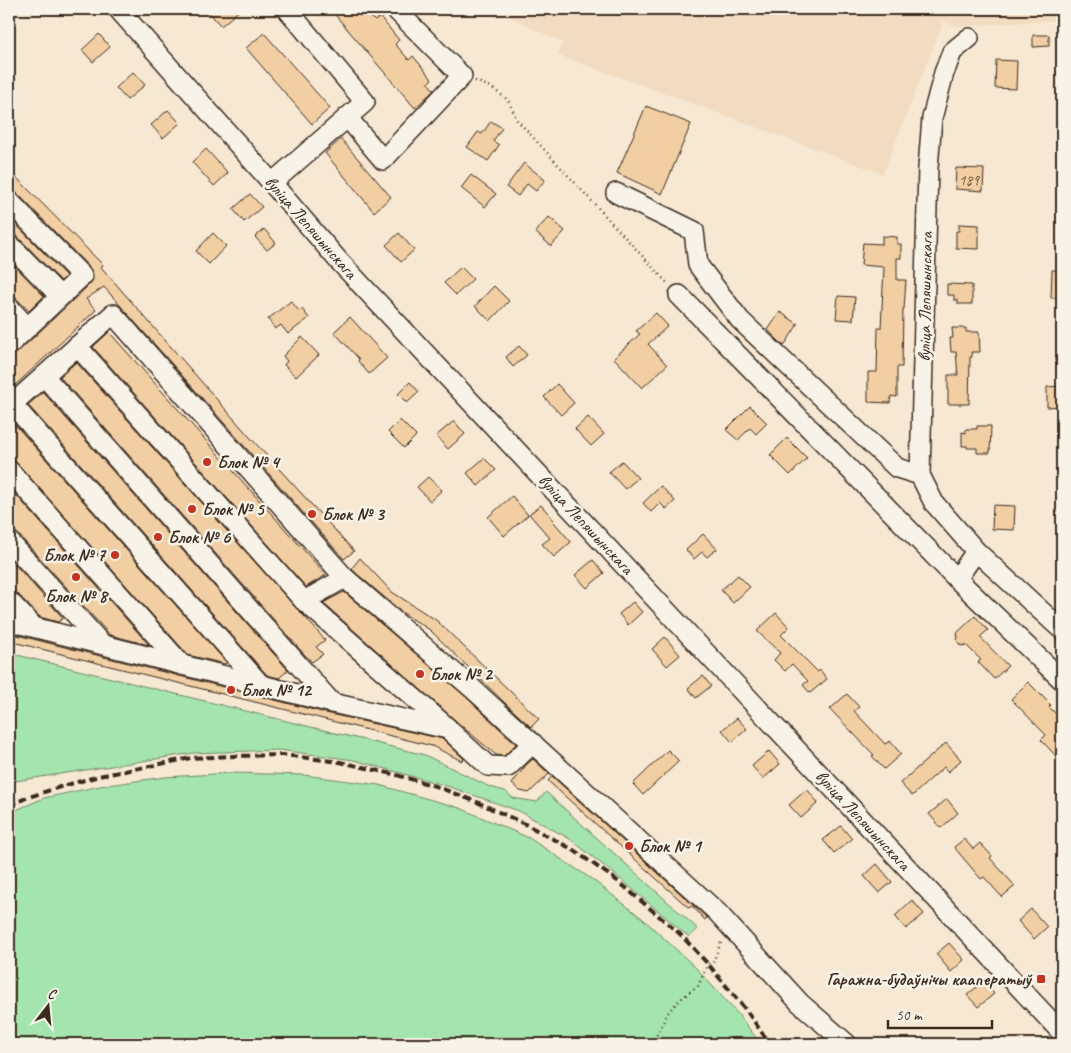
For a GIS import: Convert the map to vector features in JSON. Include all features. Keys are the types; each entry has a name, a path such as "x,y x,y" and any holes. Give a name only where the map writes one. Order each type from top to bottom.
{"street":[{"name":"вуліца Лепяшынскага","path":"118,9 338,260 1062,1033"},
{"path":"272,183 365,102 287,9"},
{"path":"346,118 383,160 462,76 395,9"},
{"name":"вуліца Лепяшынскага","path":"969,38 952,52 944,73 932,118 928,168 920,474 934,503 976,551 1062,630"},
{"path":"616,193 694,231 698,265 740,320 897,468 920,474"},
{"path":"9,201 82,276 9,344"},
{"path":"9,244 60,296"},
{"path":"679,295 957,579 1062,680"},
{"path":"9,307 27,327"},
{"path":"261,685 10,406 112,314 345,578 533,743 703,899 800,1003 847,1044"},
{"path":"722,340 740,320"},
{"path":"77,346 304,601 488,766 508,767 533,743"},
{"path":"44,376 332,703"},
{"path":"9,470 182,665"},
{"path":"9,541 102,644"},
{"path":"957,579 976,551"},
{"path":"304,601 345,578"},
{"path":"9,601 34,627"},
{"path":"9,621 332,703 448,729"}],"path":[{"path":"462,76 491,87 508,100 517,120 679,295"},
{"path":"652,1044 669,1011 698,986 708,964 712,962 728,925"}],"shaded area":[{"path":"494,9 1062,9 1062,20 961,26 943,22 883,174 557,55 563,43"}],"green space":[{"path":"9,653 425,755 490,787 505,791 513,798 537,802 546,792 698,929 689,937 570,839 519,811 447,786 354,760 279,750 194,753 9,782"},
{"path":"232,773 304,775 379,785 460,808 529,838 593,880 642,918 695,967 737,1013 761,1044 9,1044 9,813 44,798 100,786 165,777"}],"building":[{"path":"206,9 241,9 221,26"},
{"path":"330,9 364,9 375,21 380,17 399,40 395,44 409,60 413,56 432,79 428,83 434,90 415,108"},
{"path":"264,33 330,108 312,124 246,48"},
{"path":"99,34 110,47 93,62 82,50"},
{"path":"1033,35 1049,35 1049,46 1033,47"},
{"path":"996,60 1017,61 1016,89 995,88"},
{"path":"133,72 145,85 127,100 116,88"},
{"path":"646,106 691,124 662,194 617,173"},
{"path":"168,110 180,123 163,138 151,125"},
{"path":"491,121 502,128 493,141 499,145 488,161 467,147 478,132 482,134"},
{"path":"341,139 391,197 374,212 325,153"},
{"path":"206,149 228,173 214,186 192,162"},
{"path":"524,163 545,180 536,191 527,184 518,196 506,187"},
{"path":"956,168 984,169 983,191 955,189"},
{"path":"9,170 103,265 101,267 248,435 354,551 344,559 104,287 86,299 96,310 9,391 9,356 17,353 90,284 93,280 93,274 90,268 17,193 9,190"},
{"path":"471,175 496,194 485,207 461,188"},
{"path":"250,194 262,207 244,222 233,209"},
{"path":"9,217 66,276 61,281 17,236 9,233"},
{"path":"549,217 565,231 551,246 535,232"},
{"path":"959,224 979,225 979,249 956,248 956,231 959,231"},
{"path":"264,229 276,243 267,250 255,237"},
{"path":"213,233 226,246 209,264 196,251"},
{"path":"399,233 414,250 401,262 386,245"},
{"path":"882,236 897,237 897,244 901,244 901,258 897,258 897,280 906,280 903,309 902,367 897,367 897,397 891,396 890,403 868,402 868,372 877,372 878,328 881,328 884,267 861,265 863,243 882,244"},
{"path":"9,260 44,296 29,311 9,291"},
{"path":"461,267 473,279 456,295 444,283"},
{"path":"1052,270 1062,270 1062,298 1051,298"},
{"path":"947,284 972,285 972,304 958,304 958,300 954,300 954,295 947,295"},
{"path":"494,286 509,301 490,321 475,306"},
{"path":"838,296 855,297 853,320 836,319"},
{"path":"291,301 299,311 302,309 309,318 288,334 281,325 275,329 268,319"},
{"path":"780,312 798,324 784,346 768,330"},
{"path":"656,313 668,326 648,344 667,365 642,388 614,358 640,334 636,331"},
{"path":"350,317 387,358 369,374 358,361 359,359 334,332"},
{"path":"952,328 966,328 966,332 979,332 980,352 971,352 972,357 970,357 969,404 948,404 948,375 958,375 956,352 951,352 950,338 953,338"},
{"name":"Блок № 4","path":"109,332 326,575 306,587 93,347"},
{"path":"302,337 319,355 296,377 284,365 287,361 283,356"},
{"path":"519,346 527,355 513,367 506,357"},
{"name":"Блок № 5","path":"76,362 325,640 316,647 323,654 312,662 304,654 60,377"},
{"path":"410,382 419,392 407,403 398,394"},
{"path":"557,384 574,403 561,415 544,397"},
{"path":"1062,386 1062,406 1047,407 1047,387"},
{"name":"Блок № 6","path":"43,392 288,670 279,678 267,675 28,405"},
{"path":"750,406 767,423 756,434 750,428 738,440 726,430"},
{"path":"588,417 604,434 591,446 575,429"},
{"name":"Блок № 7","path":"10,419 227,663 188,655 17,463 9,459"},
{"path":"400,420 416,436 404,448 388,432"},
{"path":"454,421 465,434 448,449 436,436"},
{"path":"977,426 991,426 990,453 977,453 977,448 962,446 962,432 966,433 966,429 977,429"},
{"path":"787,438 807,458 790,475 770,455"},
{"path":"484,458 496,470 478,486 467,473"},
{"path":"622,461 638,478 625,489 609,472"},
{"path":"428,477 442,490 430,501 417,487"},
{"path":"661,486 675,501 666,509 660,503 651,512 643,503"},
{"name":"Блок № 8","path":"9,487 149,645 110,635 17,533 9,530"},
{"path":"512,496 528,515 504,536 488,517"},
{"path":"541,505 571,542 554,557 542,544 550,538 529,514"},
{"path":"993,505 1015,506 1014,530 992,529"},
{"path":"703,534 717,549 707,557 702,552 694,559 686,550"},
{"path":"9,558 63,618 58,622 40,617 17,593 9,590"},
{"path":"360,558 392,592 436,620 539,719 531,727 430,630 403,613 356,573 352,568"},
{"path":"593,560 604,573 587,588 575,575"},
{"path":"738,575 750,587 733,603 721,590"},
{"name":"Блок № 2","path":"344,592 466,697 516,744 504,756 496,755 323,603"},
{"path":"633,602 642,612 628,625 619,614"},
{"path":"776,613 789,627 781,635 818,672 820,670 827,679 810,693 803,685 808,681 792,664 785,671 774,660 780,653 757,631"},
{"path":"975,616 988,630 980,637 1008,666 994,679 978,662 981,660 966,645 961,646 957,641 957,633"},
{"name":"Блок № 12","path":"9,633 330,714 443,739 464,759 462,761 432,746 9,641"},
{"path":"665,637 680,655 667,666 652,649"},
{"path":"703,676 711,686 696,698 688,688"},
{"path":"1028,682 1051,705 1049,707 1062,720 1062,750 1056,756 1041,740 1046,735 1011,699"},
{"path":"847,694 859,707 854,711 885,744 890,741 901,754 884,769 872,756 874,755 830,709"},
{"path":"737,718 747,729 732,742 722,730"},
{"path":"946,743 961,760 948,772 944,767 912,796 900,783"},
{"path":"668,750 679,761 643,795 633,784"},
{"path":"769,751 780,764 763,779 752,766"},
{"path":"533,759 549,774 529,793 520,791 512,784 526,765"},
{"path":"552,776 707,918 705,920 692,906 689,908 548,781"},
{"path":"807,789 818,803 801,818 789,805"},
{"path":"947,799 958,813 941,828 929,814"},
{"path":"841,826 852,839 834,853 823,840"},
{"path":"964,839 973,849 980,843 992,856 990,858 1015,886 1002,897 984,877 981,879 954,847"},
{"path":"877,864 892,882 879,893 864,876"},
{"path":"912,900 924,914 906,929 895,916"},
{"path":"1031,909 1047,927 1034,939 1018,921"},
{"path":"949,943 964,960 951,972 936,954"},
{"path":"984,981 994,994 978,1007 967,995"}],"railway":[{"path":"9,806 26,798 99,776 191,758 283,755 340,762 435,786 477,802 527,825 572,849 619,882 680,934 708,964 746,1010 770,1044"}],"place":[{"name":"Блок № 4","path":"207,462"},
{"name":"Блок № 5","path":"192,509"},
{"name":"Блок № 3","path":"312,514"},
{"name":"Блок № 6","path":"158,537"},
{"name":"Блок № 7","path":"115,555"},
{"name":"Блок № 8","path":"76,577"},
{"name":"Блок № 2","path":"420,674"},
{"name":"Блок № 12","path":"231,690"},
{"name":"Блок № 1","path":"629,846"},
{"name":"Гаражна-будаўнічы кааператыў","path":"1041,979"}]}
